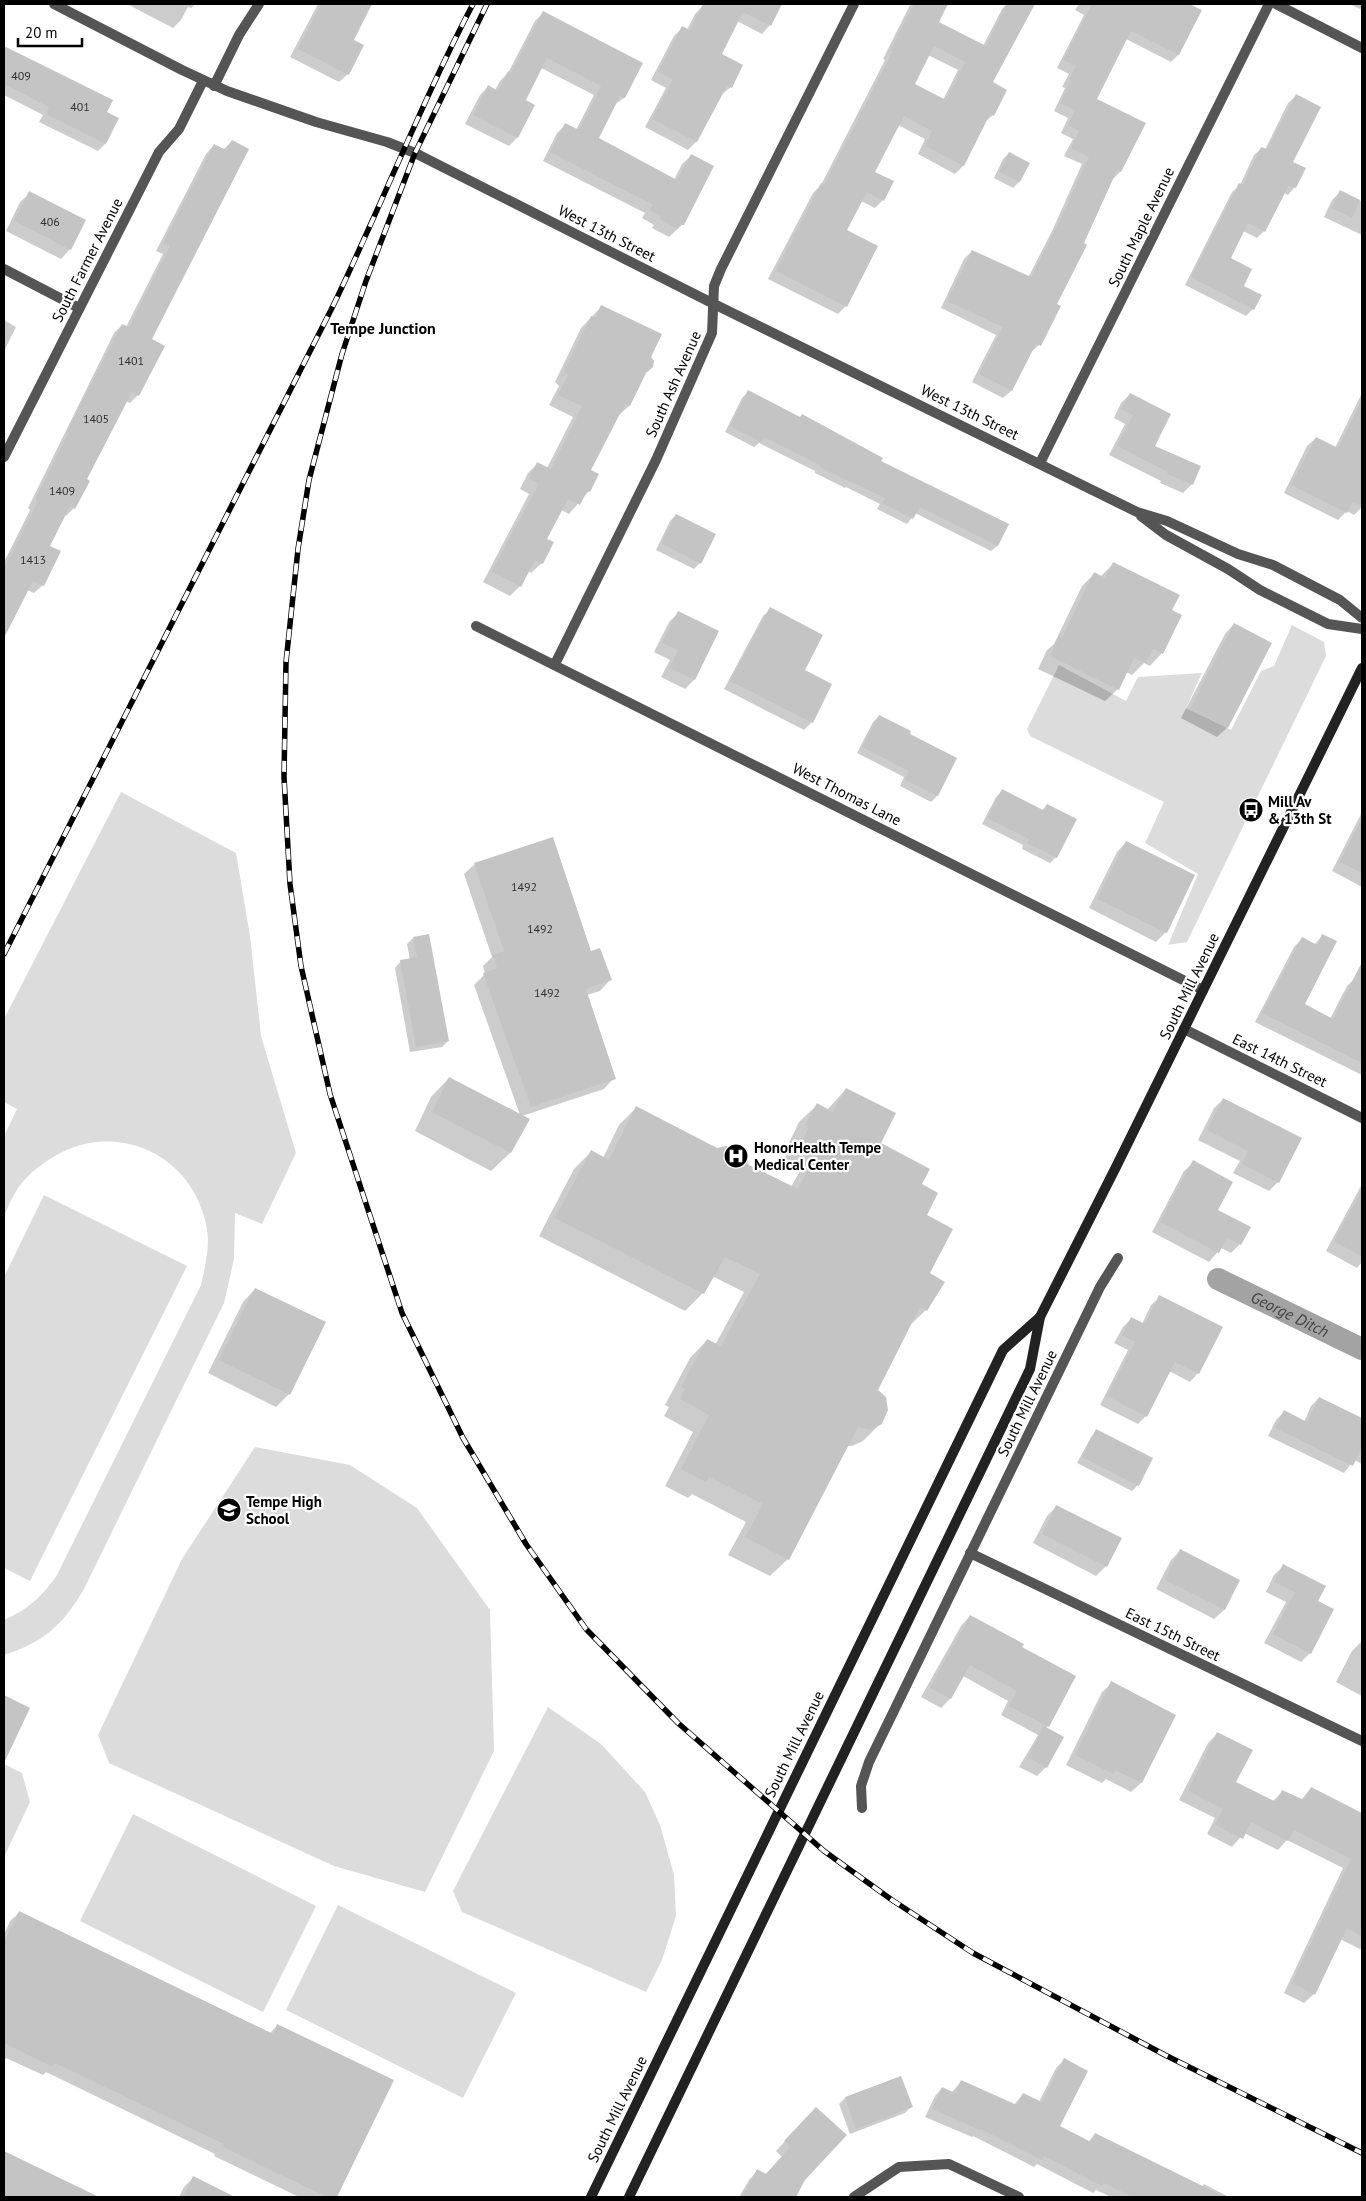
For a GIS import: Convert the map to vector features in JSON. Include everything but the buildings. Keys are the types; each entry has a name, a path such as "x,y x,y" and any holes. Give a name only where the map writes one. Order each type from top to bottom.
{"main road":[{"name":"South Mill Avenue","path":"629,2197 1030,1369 1040,1317 1362,668"},
{"name":"South Mill Avenue","path":"591,2197 1003,1350 1040,1317"}],"street":[{"name":"West 13th Street","path":"54,4 214,86 316,122 404,148 712,303 1137,512 1167,521 1238,554 1273,565 1340,600 1362,618"},
{"path":"214,86 239,36 259,4"},
{"name":"South Ash Avenue","path":"554,664 656,460 712,333 714,286 721,268 854,4"},
{"name":"South Maple Avenue","path":"1040,463 1269,4"},
{"path":"1276,4 1362,48"},
{"name":"South Farmer Avenue","path":"4,457 159,152 179,128 203,81"},
{"path":"4,269 79,308"},
{"name":"West 13th Street","path":"1137,512 1166,535 1228,569 1260,590 1328,624 1362,629"},
{"name":"West Thomas Lane","path":"476,626 1203,990"},
{"name":"East 14th Street","path":"1184,1029 1362,1118"},
{"name":"South Mill Avenue","path":"862,1808 861,1786 869,1762 1100,1287 1118,1258"},
{"name":"East 15th Street","path":"970,1553 1362,1742"},
{"path":"854,2197 899,2167 949,2164 1019,2197"}],"shaded area":[{"path":"1292,625 1324,642 1326,656 1187,942 1168,945 1198,874 1145,843 1164,802 1030,736 1027,729 1059,665 1126,701 1138,677 1202,673 1186,708 1231,730 1261,671 1274,666"},
{"path":"121,792 236,853 250,936 261,1036 296,1153 262,1224 235,1213 234,1259 224,1303 84,1589 68,1613 51,1631 30,1644 4,1655 4,1620 34,1602 57,1575 201,1285 207,1257 207,1229 200,1203 187,1182 170,1164 150,1151 128,1144 104,1142 79,1146 55,1156 35,1170 22,1183 4,1216 4,1136 17,1109 4,1102 4,1019"},
{"path":"44,1195 187,1266 30,1581 4,1568 4,1277"},
{"path":"255,1447 350,1465 417,1508 490,1610 494,1751 425,1892 334,1866 109,1763 98,1735 182,1559"},
{"path":"548,1707 601,1744 645,1792 660,1825 674,1875 676,1916 662,1960 646,1992 462,1912 453,1891"},
{"path":"4,1764 22,1773 30,1802 4,1857"},
{"path":"133,1814 316,1906 263,2012 80,1921"},
{"path":"338,1905 516,1993 463,2098 286,2010"}],"waterway":[{"name":"George Ditch","path":"1218,1279 1362,1349"}],"railway":[{"path":"4,954 332,308 418,117 473,4"},
{"path":"487,4 415,153 366,281 342,354 309,480 298,549 286,662 284,777 290,884 301,966 330,1094 402,1313 463,1438 526,1544 586,1629 678,1723 824,1851 892,1900 973,1953 1165,2055 1362,2153"}],"place":[{"name":"Mill Av & 13th St","path":"1251,810"},
{"name":"HonorHealth Tempe Medical Center","path":"736,1156"},
{"name":"Tempe High School","path":"229,1510"}],"district":[{"name":"Tempe Junction","path":"383,328"}]}
